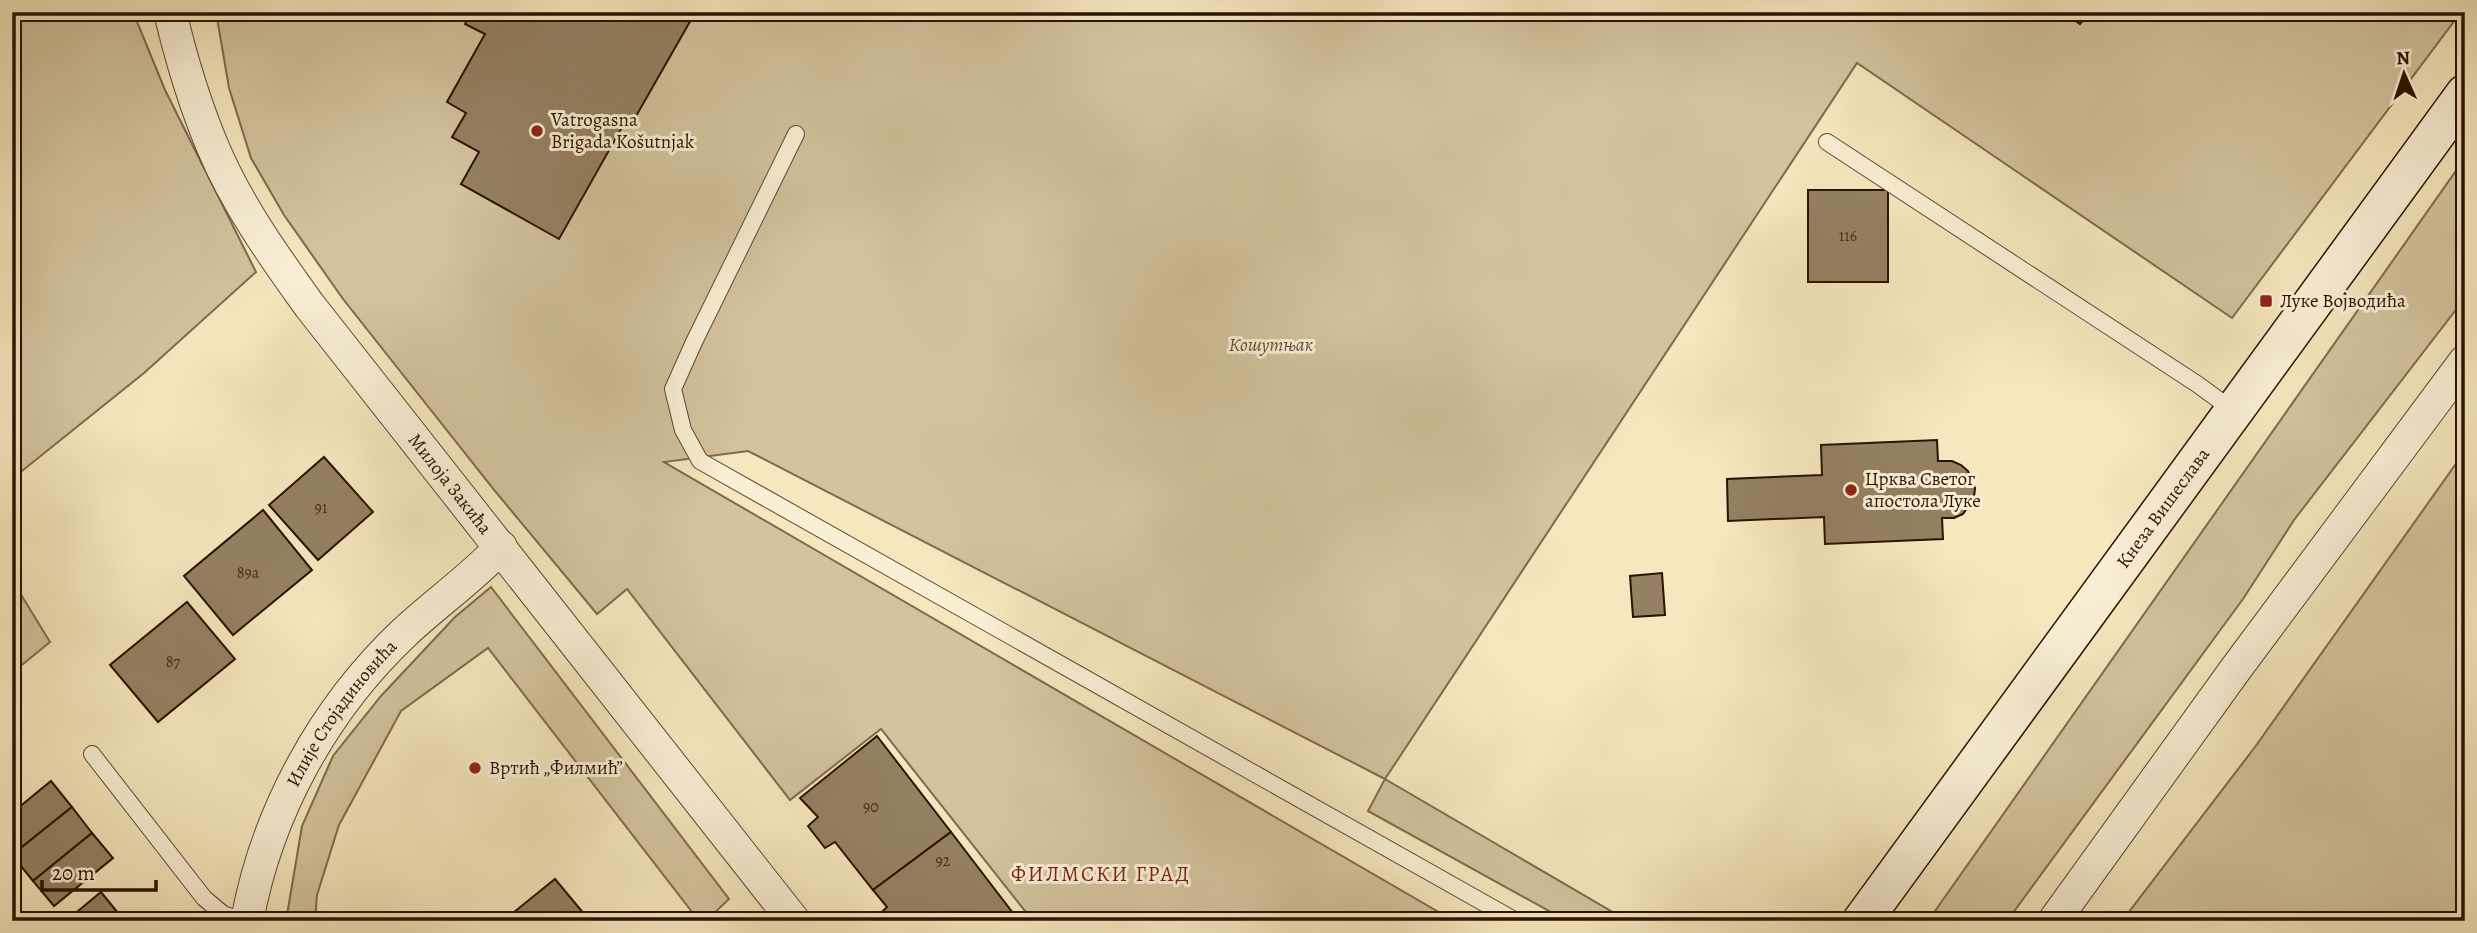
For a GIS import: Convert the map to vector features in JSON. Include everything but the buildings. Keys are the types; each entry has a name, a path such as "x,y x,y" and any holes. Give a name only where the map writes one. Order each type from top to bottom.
{"main road":[{"name":"Кнеза Вишеслава","path":"1861,921 2465,94"}],"street":[{"name":"Милоја Закића","path":"170,12 186,75 213,147 250,219 309,305 794,921"},
{"path":"2054,921 2235,670 2465,361"},
{"name":"Илије Стојадиновића","path":"245,921 274,821 303,764 343,701 405,632 501,548"}],"lane":[{"path":"796,134 673,389 683,430 700,461 1516,921"},
{"path":"1826,142 2197,384 2234,411"},
{"path":"92,754 204,898 223,914 245,921"}],"green space":[{"path":"12,12 133,12 165,90 256,272 144,373 12,479"},
{"name":"Кошутњак","path":"216,12 2461,12 2232,318 1857,63 1385,779 748,451 664,462 1454,921 1398,921 1389,915 1385,921 1033,921 881,729 790,800 627,589 597,614 495,491 343,299 284,215 251,158 229,88"},
{"path":"2465,158 2465,298 2294,520 2243,599 2007,921 1928,921"},
{"path":"2465,451 2465,921 2122,921 2255,747"},
{"path":"12,580 50,642 12,673"},
{"path":"491,587 729,899 706,921 699,921 488,648 401,711 339,825 317,895 315,921 286,921 302,826 333,756 381,696 455,617"},
{"path":"1385,779 1628,921 1567,921 1368,811"}],"place":[{"name":"Vatrogasna Brigada Košutnjak","path":"537,131"},
{"name":"Луке Војводића","path":"2266,301"},
{"name":"Црква Светог апостола Луке","path":"1851,490"},
{"name":"Вртић „Филмић”","path":"475,768"}],"district":[{"name":"ФИЛМСКИ ГРАД","path":"1101,874"}]}
